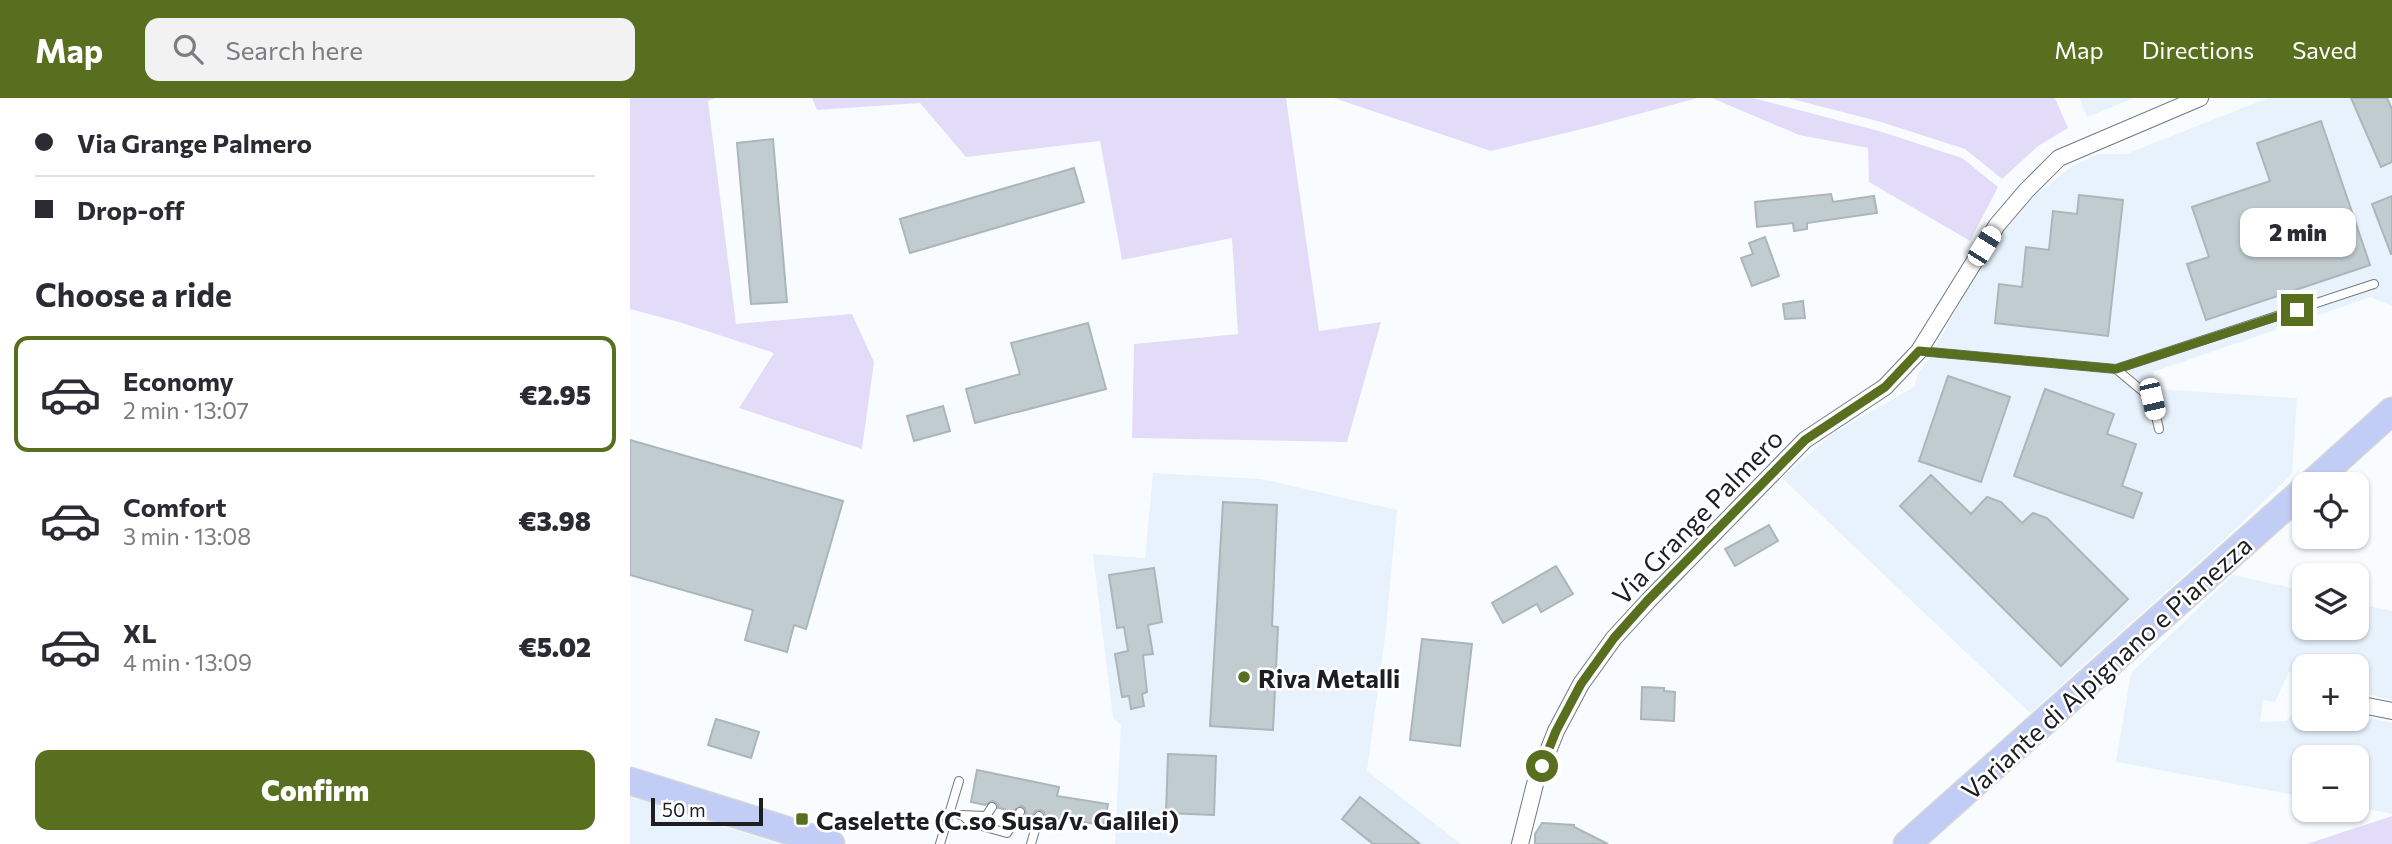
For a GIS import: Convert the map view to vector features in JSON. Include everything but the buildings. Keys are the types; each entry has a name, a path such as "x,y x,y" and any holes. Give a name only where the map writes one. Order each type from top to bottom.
{"main road":[{"path":"2324,472 2392,411"},
{"name":"Variante di Alpignano e Pianezza","path":"1907,844 2292,501"},
{"path":"630,781 831,844"}],"street":[{"name":"Via Grange Palmero","path":"1521,844 1535,784 1556,731 1581,684 1614,638 1648,600 1805,440 1885,387 1919,351 1997,225 2059,158 2200,98"},
{"path":"2369,706 2392,711"}],"lane":[{"path":"1919,351 2116,369 2374,284"},
{"path":"2116,369 2152,399 2159,429"},
{"path":"941,844 959,781"},
{"path":"950,812 986,816 992,807"},
{"path":"962,815 971,823 1007,833 1020,812"},
{"path":"1031,844 1039,816"}],"shaded area":[{"path":"630,98 716,98 708,101 736,324 852,314 874,362 862,449 739,408 774,353 630,309"},
{"path":"812,98 1286,98 1319,331 1381,322 1347,442 1132,438 1134,344 1238,334 1232,238 1122,260 1100,141 966,157 920,103 817,110"},
{"path":"1334,98 1698,98 1491,151"},
{"path":"1712,98 1753,98 1879,131 1962,158 1998,187 1970,241 1869,182 1868,148 1799,135"},
{"path":"1788,98 2055,98 2068,128 2038,146 2002,179 1965,149 1881,122"},
{"path":"2079,98 2134,98 2087,117"},
{"path":"2268,98 2392,98 2392,306 2371,297 2153,372 2155,389 2297,398 2292,474 2227,537 2030,713 1782,478 1832,434 1914,387 1919,372 1929,359 2001,229 2031,199 2071,167 2098,154 2126,154"},
{"path":"1153,473 1261,479 1397,510 1385,637 1367,771 1461,844 1115,844 1121,725 1113,718 1093,554 1145,558"},
{"path":"2233,575 2292,588 2292,640 2369,640 2369,606 2392,611 2392,700 2369,695 2369,654 2292,654 2292,672 2289,672 2275,702 2263,700 2260,722 2286,721 2292,714 2292,731 2369,731 2369,718 2392,723 2392,814 2369,809 2369,745 2292,745 2292,795 2116,762 2131,673"},
{"path":"630,798 641,800 779,844 630,844"},
{"path":"2392,816 2392,844 2307,844"}],"place":[{"name":"Riva Metalli","path":"1244,677"},
{"name":"Caselette (C.so Susa/v. Galilei)","path":"802,819"}],"route":[{"path":"1542,766 1556,731 1581,684 1614,638 1648,600 1805,440 1885,387 1919,351 2116,369 2297,310"}]}
